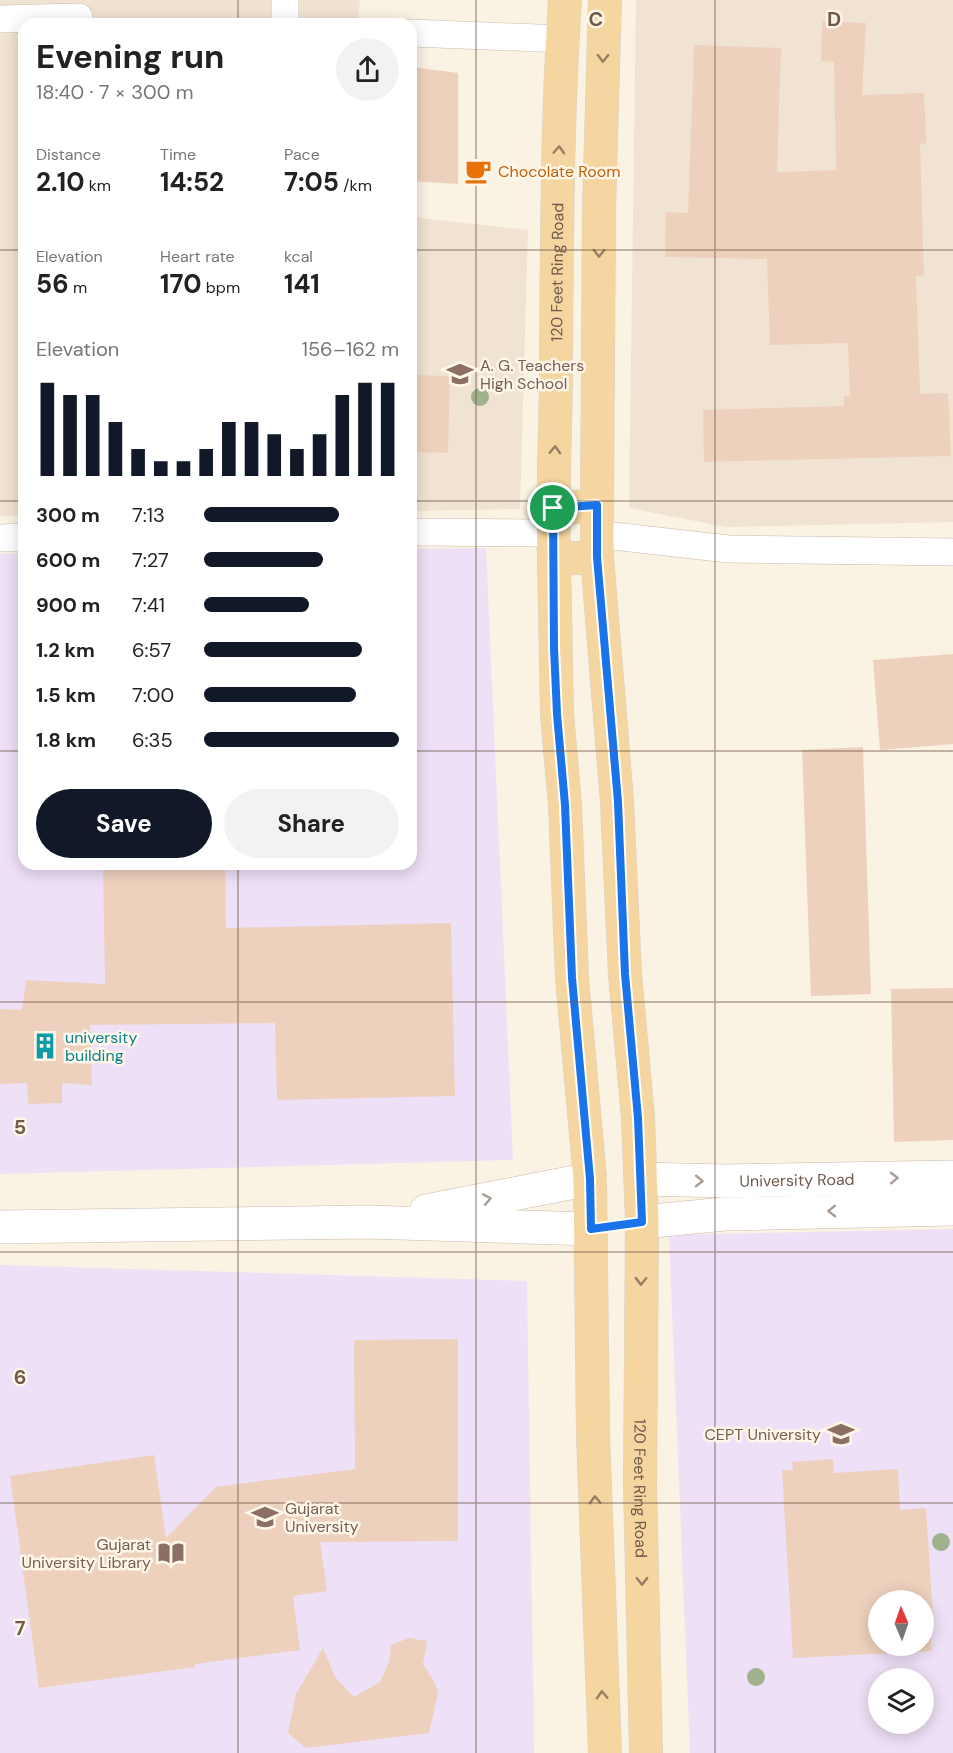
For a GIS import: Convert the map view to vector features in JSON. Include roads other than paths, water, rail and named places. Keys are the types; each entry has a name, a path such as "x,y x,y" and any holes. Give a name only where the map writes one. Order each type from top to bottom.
{"main road":[{"name":"120 Feet Ring Road","path":"565,0 557,214 553,534 557,714 565,805 572,978 590,1179 591,1229"},
{"path":"590,1179 641,1179 625,974 618,802 597,532 599,209 605,0"},
{"path":"553,534 597,532"},
{"path":"553,534 597,532"},
{"name":"120 Feet Ring Road","path":"641,1179 640,1484 646,1753"},
{"path":"605,1753 593,1436 591,1229 642,1222"}],"street":[{"path":"285,0 285,18"},
{"path":"40,18 79,17"},
{"path":"0,19 18,19"},
{"path":"417,33 563,39"},
{"path":"417,532 553,534"},
{"path":"597,532 728,549 953,552"},
{"path":"0,538 18,537"},
{"name":"University Road","path":"641,1179 724,1181 953,1177"},
{"path":"368,1222 590,1179"},
{"name":"University Road","path":"642,1222 725,1214 953,1209"},
{"path":"0,1227 368,1222 591,1229"}],"place":[{"name":"Chocolate Room","path":"478,171"},
{"name":"A. G. Teachers High School","path":"460,374"},
{"name":"university building","path":"45,1046"},
{"name":"CEPT University","path":"841,1434"},
{"name":"Gujarat University","path":"265,1517"},
{"name":"Gujarat University Library","path":"171,1553"}]}
